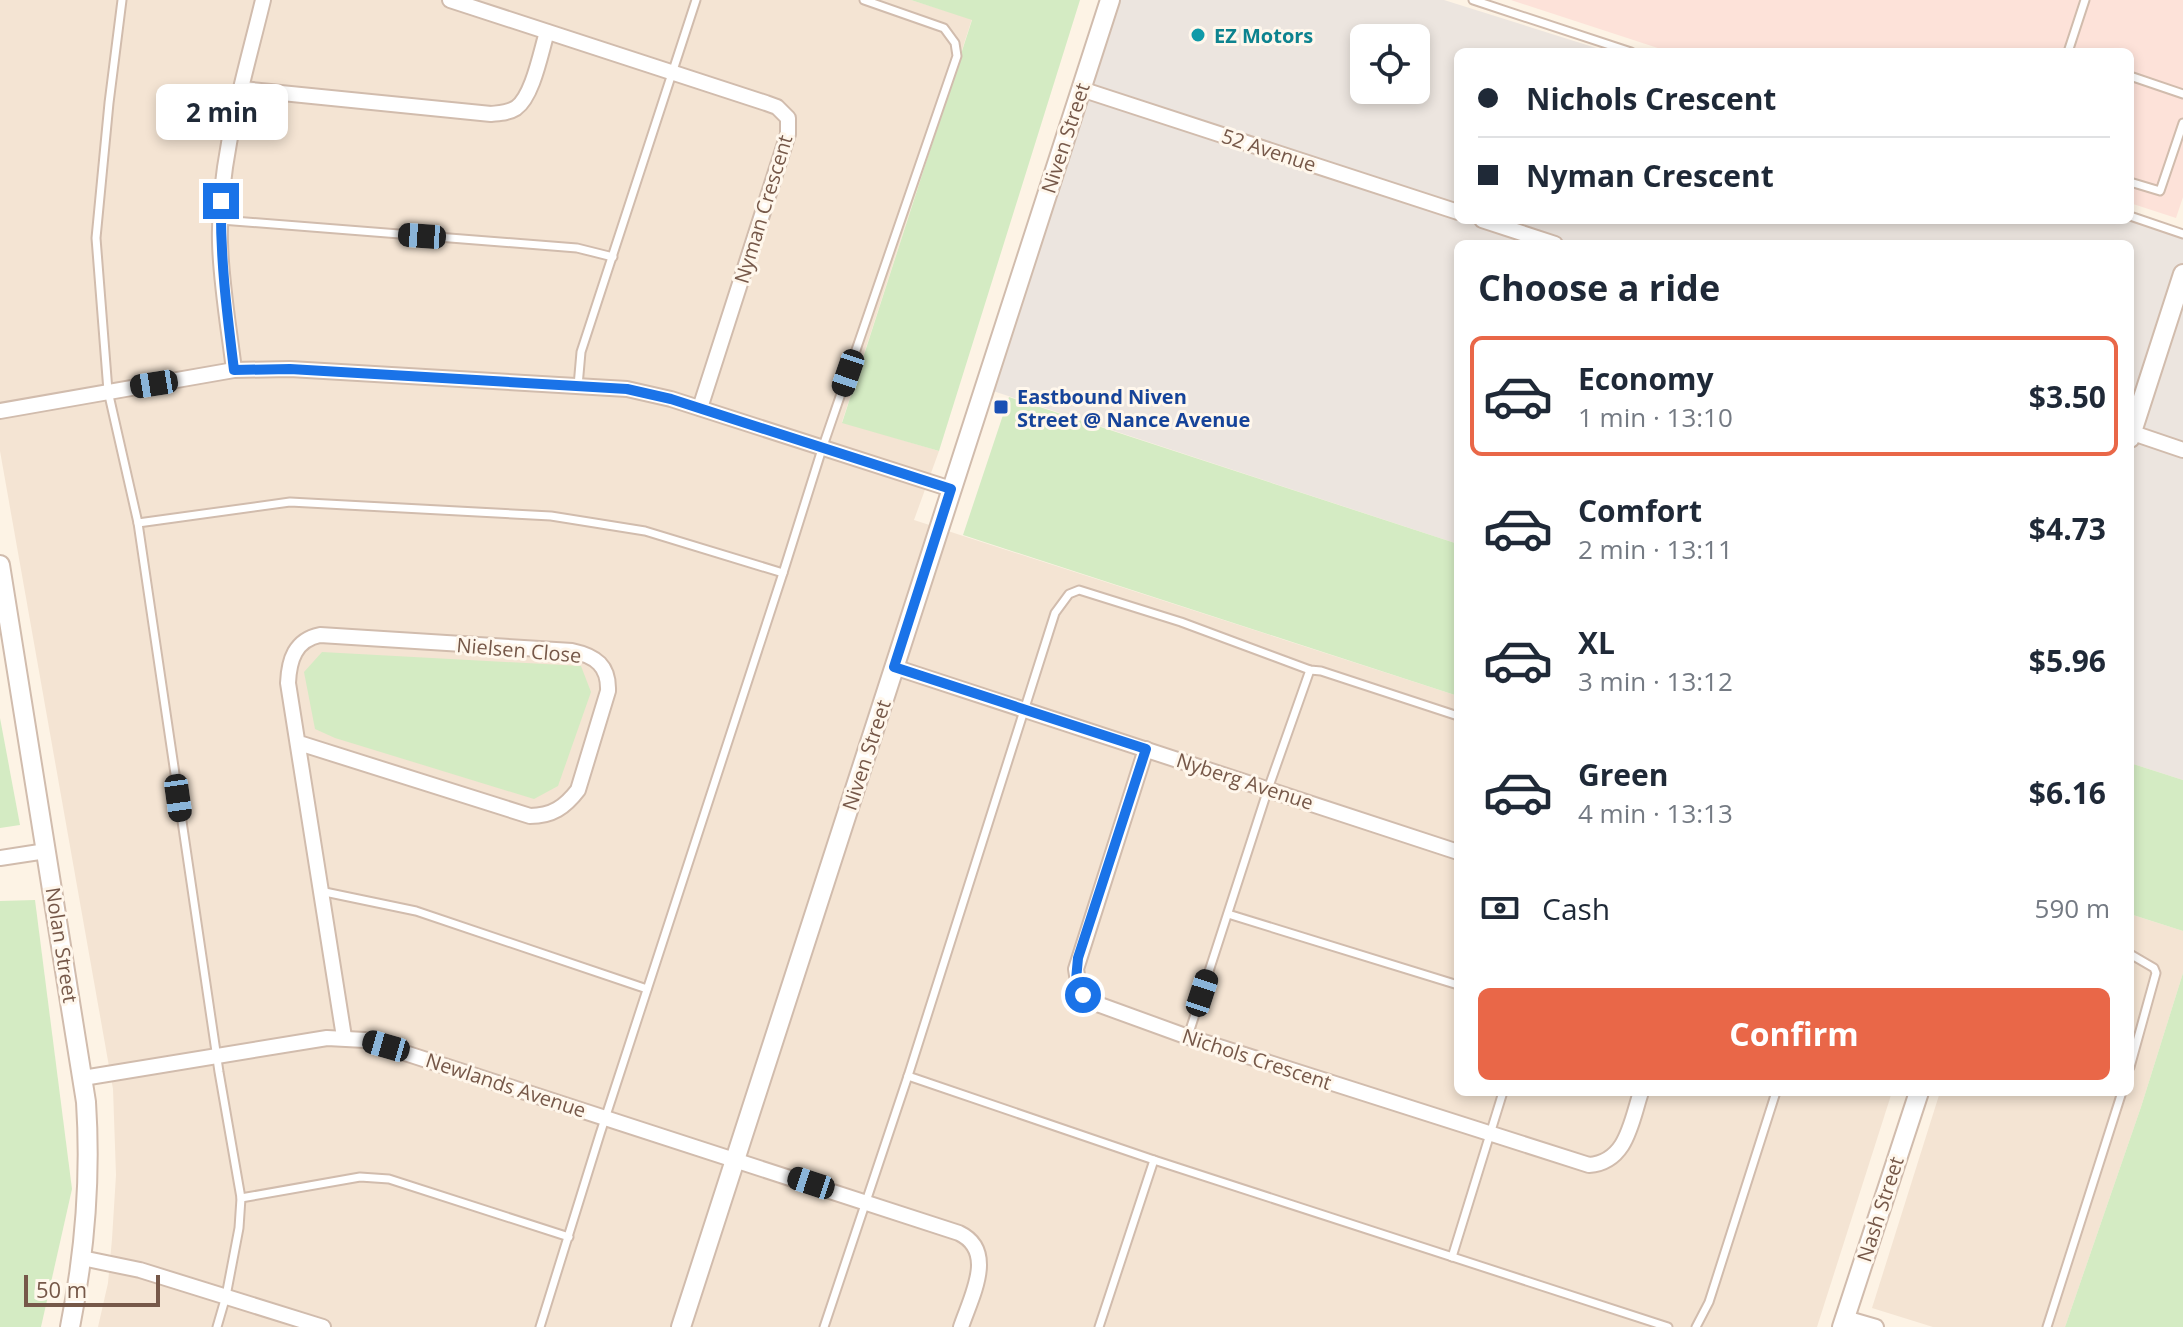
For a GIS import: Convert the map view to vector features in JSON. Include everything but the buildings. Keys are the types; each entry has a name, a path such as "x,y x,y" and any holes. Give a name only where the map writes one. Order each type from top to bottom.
{"street":[{"path":"234,370 222,278 221,220 226,159 263,0"},
{"name":"Nyman Crescent","path":"450,0 777,107 784,112 788,124 783,149 700,408"},
{"name":"Niven Street","path":"681,1327 1110,0"},
{"path":"242,89 505,113 522,102 528,91 547,32"},
{"name":"52 Avenue","path":"1081,89 1454,211"},
{"path":"1494,224 1543,240"},
{"path":"2134,425 2183,274"},
{"path":"0,411 234,370 290,369 578,386 649,393 951,489"},
{"path":"2134,435 2183,450"},
{"name":"Nolan Street","path":"0,565 83,1078 88,1172 82,1258 70,1327"},
{"name":"Nielsen Close","path":"299,743 530,816 544,816 557,811 578,790 608,691 608,679 601,664 592,657 572,651 320,635 302,641 291,657 288,683 344,1037"},
{"name":"Nyberg Avenue","path":"894,667 1454,851"},
{"name":"Nichols Crescent","path":"1146,749 1078,958 1076,980 1083,995 1099,1007 1581,1164 1609,1161 1622,1145 1640,1096"},
{"path":"0,858 46,851"},
{"name":"Newlands Avenue","path":"83,1078 344,1037 386,1046 959,1233 975,1244 980,1261 961,1327"},
{"name":"Nash Street","path":"1843,1323 1918,1096"},
{"path":"82,1258 140,1270 323,1327"},
{"path":"1843,1323 1876,1327"}],"lane":[{"path":"122,0 96,238 108,391 138,523 216,1058 241,1198 239,1228 217,1327"},
{"path":"578,386 581,352 696,0"},
{"path":"540,1327 822,449 957,56 955,43 944,28 864,0"},
{"path":"1473,0 1619,48"},
{"path":"2069,48 2085,0"},
{"path":"2134,77 2183,94"},
{"path":"2134,183 2160,191 2183,123"},
{"path":"2134,217 2183,234"},
{"path":"221,220 577,248 613,257"},
{"path":"138,523 290,502 551,516 645,531 783,573"},
{"path":"824,1327 908,1076 1022,709 1055,613 1069,594 1079,590 1181,622 1310,670 1454,715"},
{"path":"1188,1037 1310,670"},
{"path":"320,891 416,911 647,989"},
{"path":"1228,914 1454,984"},
{"path":"2134,956 2154,968 2156,973 2134,1053"},
{"path":"908,1076 1154,1160 1668,1327"},
{"path":"1452,1257 1502,1096"},
{"path":"1696,1327 1709,1302 1775,1096"},
{"path":"2047,1327 2121,1096"},
{"path":"1099,1327 1154,1160"},
{"path":"241,1198 360,1177 389,1179 569,1237"}],"shaded area":[{"path":"0,0 911,0 972,19 842,422 939,451 914,520 1454,695 1454,1096 1891,1096 1817,1327 98,1327 108,1283 112,1239 116,1175 113,1089 0,451"},
{"path":"1110,0 1444,0 1596,48 1454,48 1454,224 2134,224 2134,218 2183,234 2183,780 2134,764 2134,240 1454,240 1454,543 984,388"},
{"path":"1511,0 2183,0 2183,197 2176,218 2134,204 2134,48 1658,48"},
{"path":"2134,915 2183,931 2183,973 2141,1107 2065,1327 1933,1327 1872,1308 1939,1096 2134,1096"}],"green space":[{"path":"911,0 1080,0 939,451 842,423 972,20"},
{"path":"1009,397 1454,543 1454,695 963,535"},
{"path":"322,652 581,666 591,692 558,786 534,799 335,738 315,729 304,672"},
{"path":"0,718 20,825 0,828"},
{"path":"2134,764 2183,780 2183,931 2134,915"},
{"path":"35,900 72,1189 41,1327 0,1327 0,901"},
{"path":"2183,973 2183,1327 2065,1327 2141,1107"}],"place":[{"name":"EZ Motors","path":"1198,35"},
{"name":"Eastbound Niven Street @ Nance Avenue","path":"1001,407"}],"route":[{"path":"221,201 222,278 234,370 290,369 627,389 671,399 951,489 894,667 1146,749 1078,958 1076,980 1083,995"}]}
